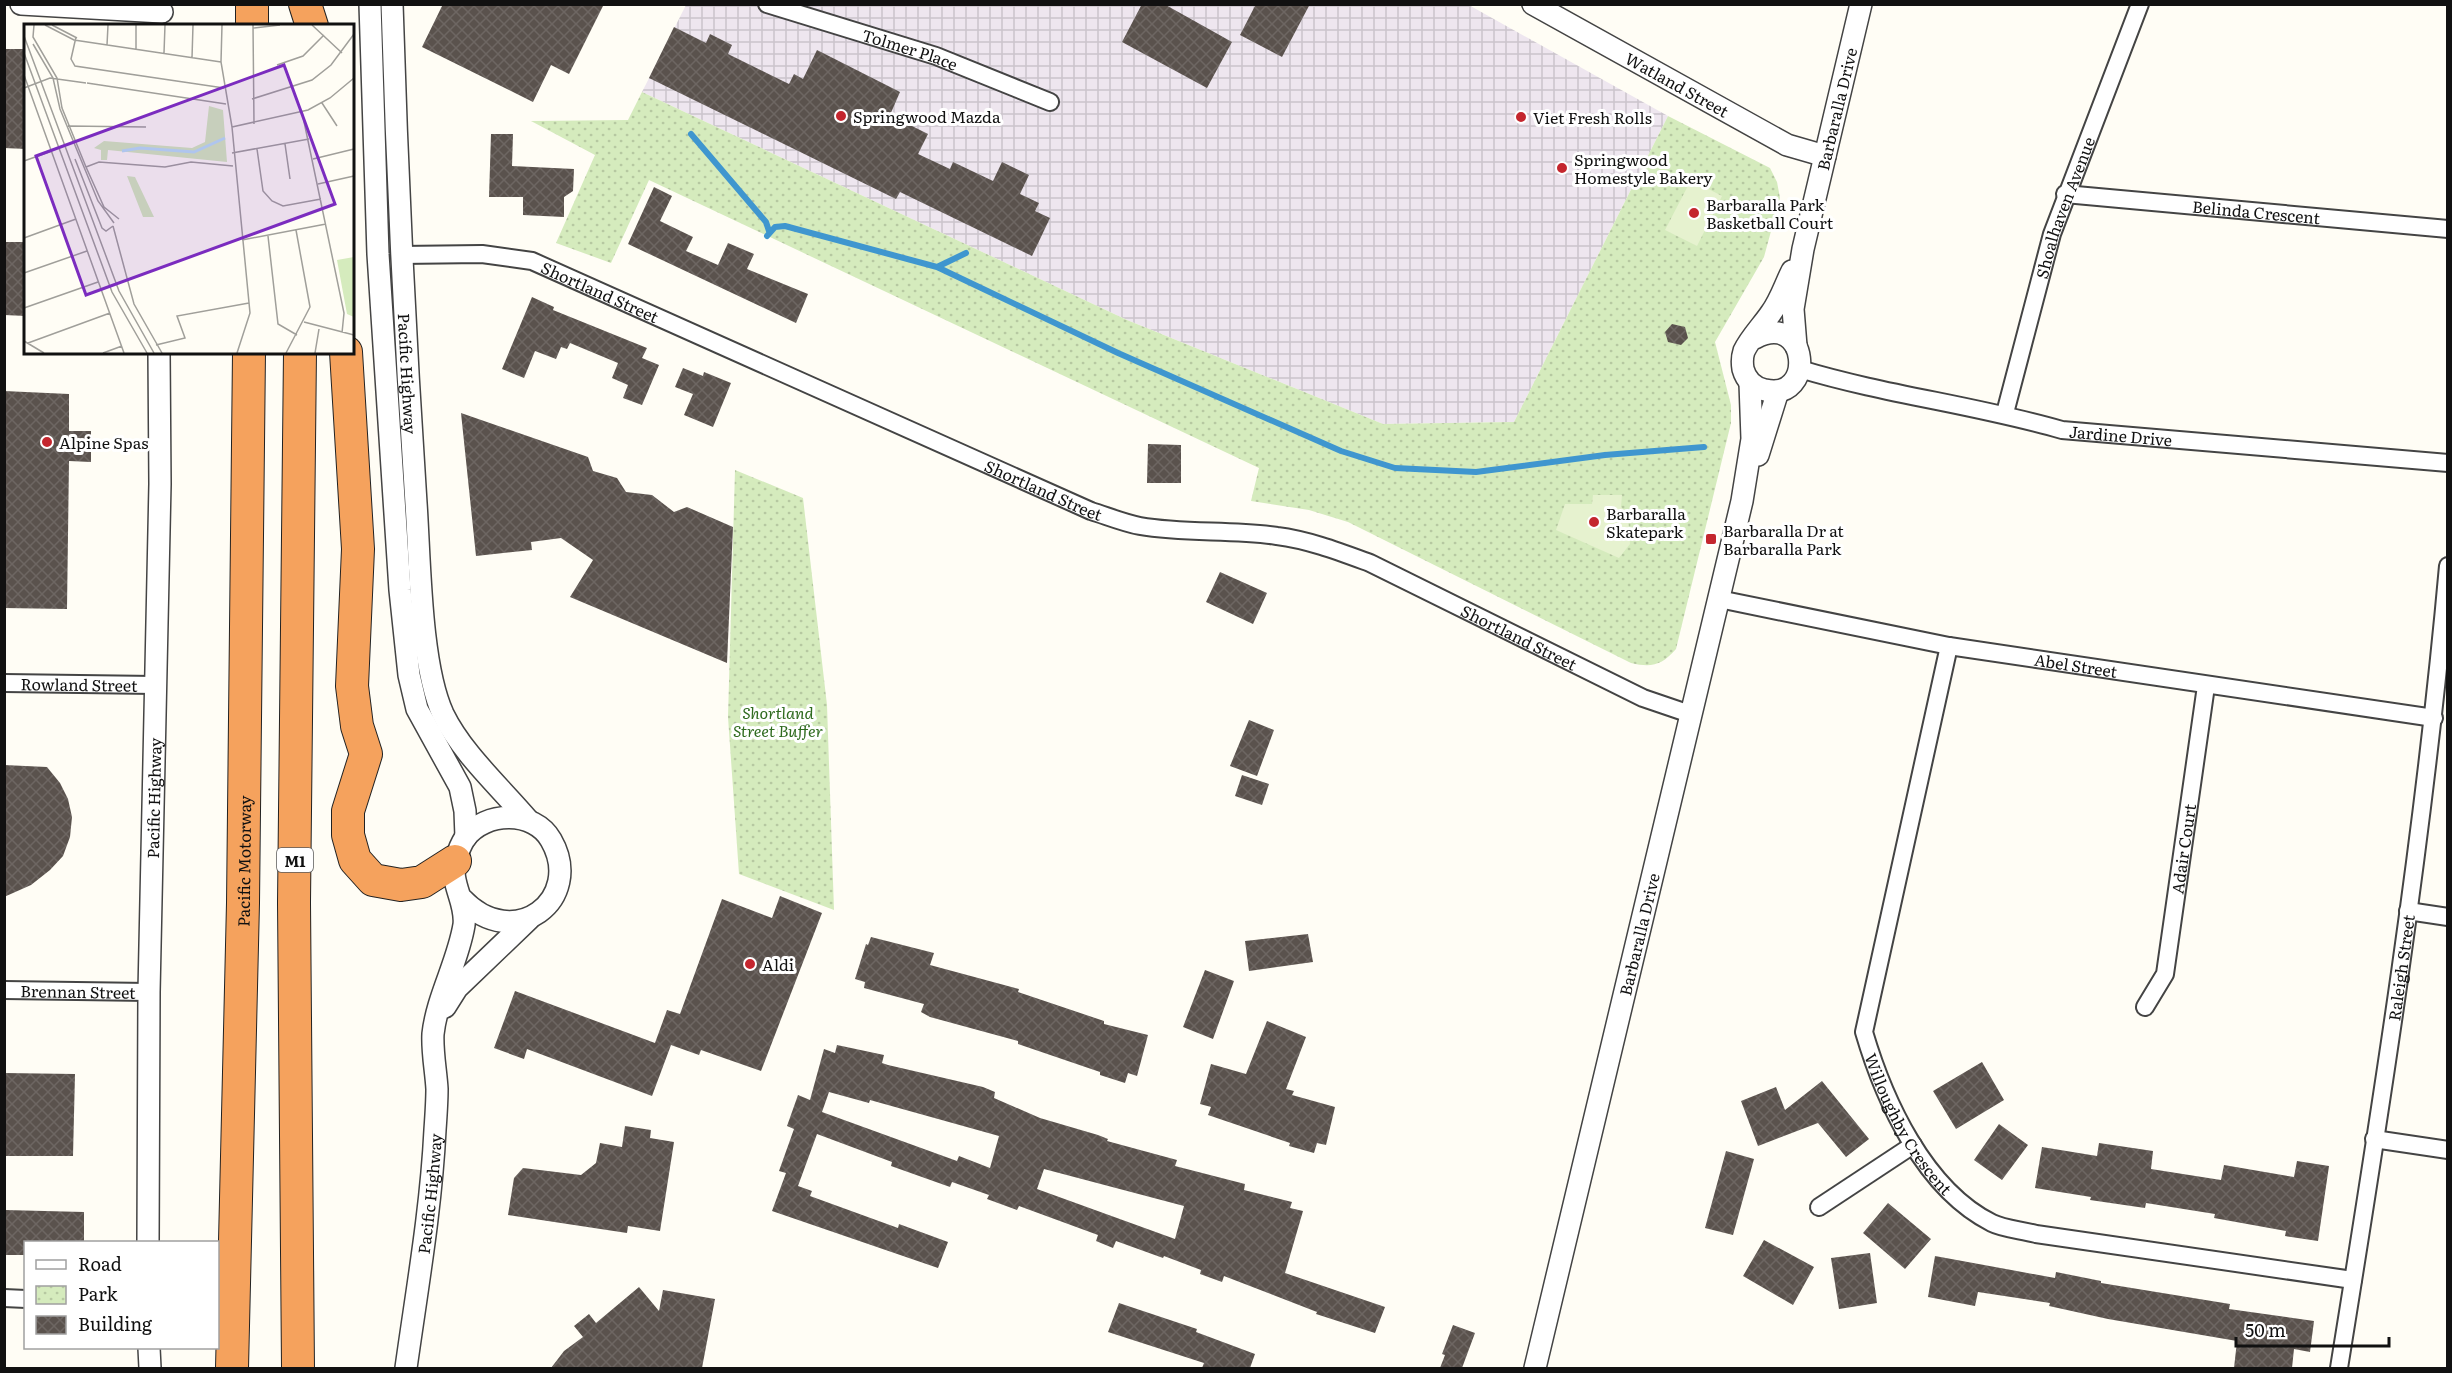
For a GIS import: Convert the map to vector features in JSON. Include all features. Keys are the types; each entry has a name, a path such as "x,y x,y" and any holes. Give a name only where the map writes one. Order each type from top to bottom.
{"highway":[{"path":"252,4 252,24"},
{"path":"304,24 305,4"},
{"path":"305,4 311,24"},
{"name":"Pacific Motorway","path":"232,1368 243,903 249,354"},
{"name":"M1","path":"298,1368 294,903 300,354"},
{"path":"346,354 358,549 352,686 357,726 366,754 348,811 348,835 355,860 373,880 401,885 422,882 460,849"}],"street":[{"path":"21,4 162,14"},
{"name":"Pacific Highway","path":"370,4 378,254 400,590 409,675 417,709 460,787 465,811 460,849"},
{"name":"Pacific Highway","path":"392,4 400,255 422,590 429,663 442,712 457,738 528,820"},
{"name":"Tolmer Place","path":"767,4 936,56 1050,102"},
{"name":"Watland Street","path":"1533,4 1787,145 1825,156"},
{"name":"Shoalhaven Avenue","path":"2005,413 2052,234 2065,194 2140,4"},
{"name":"Barbaralla Drive","path":"1742,501 1778,391 1792,383 1800,369 1794,309 1803,249 1857,5"},
{"name":"Belinda Crescent","path":"2065,194 2448,230"},
{"name":"Barbaralla Drive","path":"1535,1368 1742,501 1752,439 1750,383 1742,364 1743,354 1774,310 1803,249"},
{"name":"Shortland Street","path":"400,255 482,254 532,261 594,286 1091,511 1138,526 1184,531 1236,531 1281,536 1329,548 1370,563 1643,698 1690,714"},
{"path":"1755,338 1772,333 1782,334 1796,346"},
{"name":"Pacific Highway","path":"148,1241 149,992 160,484 159,354"},
{"name":"Jardine Drive","path":"1800,369 1834,380 2005,413 2062,430 2448,463"},
{"path":"1750,383 1759,389 1778,391"},
{"name":"Raleigh Street","path":"2339,1368 2408,911 2434,718 2448,566"},
{"name":"Abel Street","path":"1719,599 1949,646 2206,686 2434,718"},
{"name":"Willoughby Crescent","path":"1949,646 1864,1032 1877,1077 1913,1145 1951,1196 1993,1224 2036,1233 2353,1280"},
{"name":"Rowland Street","path":"4,683 155,685"},
{"name":"Adair Court","path":"2145,1007 2165,974 2206,686"},
{"path":"436,1020 458,988 548,904 559,881 560,863 551,840 528,820 513,817 482,824 460,849 455,880 462,899 476,914 498,923 516,923 531,918"},
{"name":"Pacific Highway","path":"406,1368 431,1182 437,1090 433,1034 460,942 464,922 462,899"},
{"path":"2408,911 2448,917"},
{"name":"Brennan Street","path":"4,990 149,992"},
{"path":"2374,1139 2448,1150"},
{"path":"1819,1207 1913,1145"},
{"path":"4,1299 24,1299"},
{"path":"149,1349 150,1368"}],"shaded area":[{"path":"1467,4 1668,116 1514,422 1383,424 1127,320 642,92 686,5"}],"green space":[{"path":"642,92 1127,320 1383,424 1514,422 1668,116 1770,168 1777,182 1780,198 1764,257 1715,342 1731,405 1731,423 1676,649 1666,659 1656,664 1631,663 1348,522 1309,510 1251,501 1259,468 649,180 611,263 556,243 595,155 531,121 628,120"},
{"name":"Barbaralla Park Basketball Court","path":"1691,180 1722,196 1697,246 1665,230"},
{"name":"Shortland Street Buffer","path":"735,470 803,498 827,705 834,910 739,874 728,717"},
{"name":"Barbaralla Skatepark","path":"1593,495 1622,495 1621,507 1628,514 1630,544 1619,558 1556,530 1565,504 1592,504"}],"building":[{"path":"443,4 604,4 569,74 551,65 533,102 422,47"},
{"path":"1142,4 1164,4 1232,42 1207,88 1122,42"},
{"path":"1256,4 1310,4 1282,57 1240,35"},
{"path":"674,27 706,43 710,34 732,45 728,54 789,84 794,74 803,79 817,50 900,92 890,115 928,134 918,154 950,169 953,162 993,181 1002,162 1029,175 1020,194 1039,203 1035,211 1050,218 1032,256 900,192 896,199 649,78"},
{"path":"4,49 24,49 24,149 4,148"},
{"path":"491,134 513,134 512,166 574,169 573,191 564,197 564,217 523,215 523,197 489,197"},
{"path":"654,187 672,196 660,221 693,237 686,251 718,265 728,243 754,254 747,269 808,294 796,323 628,244"},
{"path":"4,242 24,242 24,316 4,315"},
{"path":"532,297 554,307 553,310 647,348 642,358 659,365 642,405 623,398 628,385 612,378 618,363 570,343 567,349 561,347 556,359 535,351 524,378 502,369"},
{"path":"1672,324 1685,327 1688,338 1681,345 1668,342 1665,332"},
{"path":"683,368 703,376 704,372 731,383 713,427 684,415 693,394 675,387"},
{"path":"4,391 69,394 69,431 91,431 91,462 69,461 67,609 4,608"},
{"path":"461,413 588,457 593,471 617,478 626,492 652,495 674,512 687,507 733,527 727,663 570,597 593,560 561,538 531,542 532,550 476,556"},
{"path":"1148,444 1181,445 1181,483 1147,483"},
{"path":"1220,572 1267,593 1253,624 1206,602"},
{"path":"1249,720 1274,730 1257,776 1230,766"},
{"path":"4,765 47,767 60,783 68,799 72,817 70,837 63,856 31,885 4,897"},
{"path":"1242,775 1269,784 1262,805 1235,796"},
{"name":"Aldi","path":"780,896 822,913 761,1071 701,1050 699,1055 671,1045 652,1096 527,1049 524,1059 494,1048 515,991 655,1043 667,1010 680,1014 722,899 772,918"},
{"path":"1308,934 1313,962 1249,971 1245,941"},
{"path":"871,937 934,953 930,965 1019,989 1018,992 1104,1021 1104,1024 1148,1035 1137,1076 1128,1073 1125,1083 1100,1075 1100,1072 1018,1044 1018,1041 930,1017 921,1012 924,1004 864,988 865,982 855,979 866,944 868,945"},
{"path":"1205,970 1234,981 1213,1039 1183,1027"},
{"path":"1267,1021 1306,1037 1286,1089 1294,1091 1292,1095 1335,1107 1326,1145 1317,1143 1314,1153 1289,1146 1290,1143 1208,1115 1211,1107 1200,1104 1211,1064 1246,1074"},
{"path":"837,1045 884,1055 882,1063 888,1065 983,1087 995,1092 994,1098 1040,1118 1098,1135 1108,1139 1107,1141 1177,1160 1175,1166 1245,1184 1244,1190 1292,1202 1290,1208 1303,1211 1285,1273 1385,1307 1375,1333 1316,1314 1317,1312 1224,1276 1222,1282 1200,1274 1201,1270 1164,1256 1163,1258 1116,1241 1113,1248 1096,1241 1098,1235 1019,1206 1017,1210 987,1199 989,1195 952,1182 950,1187 891,1166 892,1162 817,1134 798,1186 812,1191 810,1196 898,1228 899,1224 948,1242 938,1268 772,1211 786,1173 779,1171 794,1129 787,1126 798,1095 810,1100 824,1049 835,1053","holes":["829,1092 869,1103 870,1100 999,1136 990,1168 959,1156 957,1161 822,1112","1044,1169 1184,1206 1175,1239 1037,1189"]},
{"path":"1982,1062 2004,1100 1956,1129 1933,1091"},
{"path":"4,1073 75,1074 73,1156 4,1156"},
{"path":"1822,1081 1869,1139 1846,1157 1818,1123 1758,1146 1741,1101 1776,1087 1785,1110"},
{"path":"1999,1124 2028,1145 2002,1180 1974,1160"},
{"path":"625,1126 651,1130 650,1138 674,1142 660,1231 628,1226 627,1233 508,1215 514,1178 523,1168 581,1175 596,1163 600,1143 622,1147"},
{"path":"2099,1143 2153,1151 2151,1169 2221,1180 2224,1165 2294,1177 2297,1161 2329,1166 2318,1241 2285,1236 2286,1231 2214,1218 2215,1214 2146,1203 2145,1208 2090,1200 2091,1197 2035,1188 2042,1147 2097,1156"},
{"path":"1726,1151 1754,1159 1733,1235 1705,1228"},
{"path":"1888,1203 1931,1239 1905,1269 1863,1233"},
{"path":"5,1210 84,1212 84,1241 24,1241 24,1255 4,1255"},
{"path":"1764,1240 1814,1267 1793,1305 1743,1276"},
{"path":"1870,1253 1877,1303 1839,1309 1831,1258"},
{"path":"1935,1256 2055,1278 2056,1272 2101,1281 2101,1283 2230,1304 2229,1309 2314,1321 2310,1352 2294,1349 2292,1368 2234,1368 2237,1341 2108,1319 2049,1306 2050,1303 1978,1292 1975,1306 1928,1297"},
{"path":"639,1287 659,1311 663,1290 715,1299 702,1368 551,1368 564,1351 583,1337 574,1326 589,1314 596,1323"},
{"path":"1119,1303 1197,1329 1196,1332 1255,1354 1250,1368 1202,1368 1204,1363 1108,1332"},
{"path":"1453,1325 1475,1333 1462,1368 1440,1368 1445,1355 1442,1354"}],"waterway":[{"path":"691,134 766,222 769,231"},
{"path":"767,236 775,227 785,226 937,267 1118,353 1341,451 1395,468 1476,472 1605,455 1704,447"},
{"path":"937,267 966,253"}],"place":[{"name":"Springwood Mazda","path":"841,116"},
{"name":"Viet Fresh Rolls","path":"1521,117"},
{"name":"Springwood Homestyle Bakery","path":"1562,168"},
{"name":"Barbaralla Park Basketball Court","path":"1694,213"},
{"name":"Alpine Spas","path":"47,442"},
{"name":"Barbaralla Skatepark","path":"1594,522"},
{"name":"Barbaralla Dr at Barbaralla Park","path":"1711,539"},
{"name":"Aldi","path":"750,964"}]}
